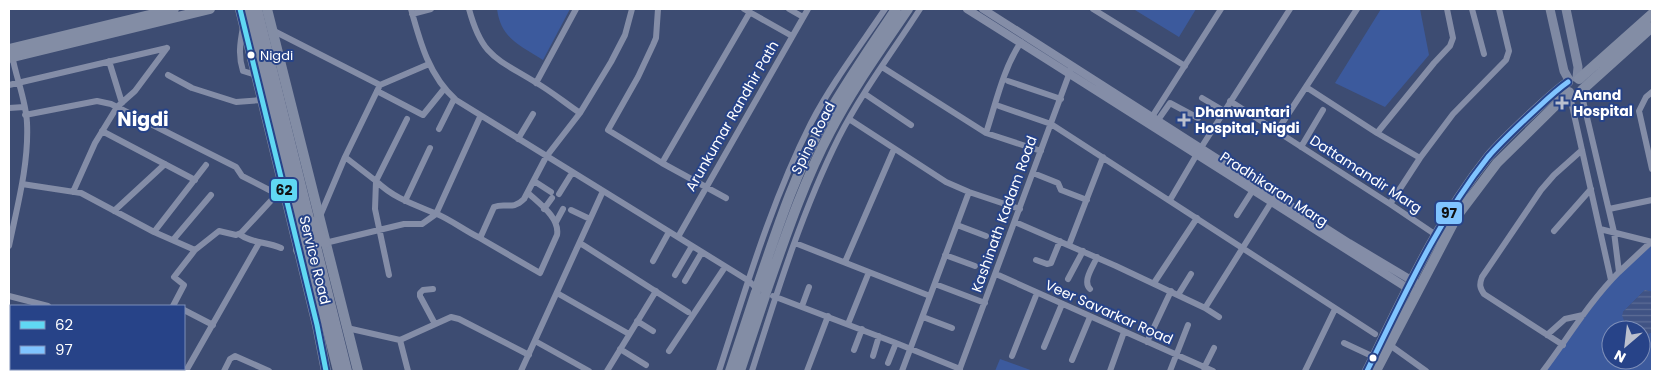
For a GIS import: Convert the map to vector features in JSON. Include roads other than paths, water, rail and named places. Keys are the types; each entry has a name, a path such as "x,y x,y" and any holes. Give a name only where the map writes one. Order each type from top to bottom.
{"highway":[{"path":"249,9 287,143"},
{"path":"257,9 312,247 338,371"},
{"path":"304,213 347,371"}],"main road":[{"path":"10,54 174,9"},
{"path":"10,54 210,9"},
{"name":"Service Road","path":"240,9 262,100 280,191 312,247 326,371"},
{"path":"267,9 319,218 312,247 347,328 358,371"},
{"path":"740,371 797,178 818,133 840,94 896,9"},
{"name":"Spine Road","path":"763,293 806,182 830,131 848,99 908,9"},
{"path":"1550,9 1564,71 1573,82"},
{"path":"1566,9 1578,67 1573,82 1575,94 1582,91 1652,28"},
{"path":"1367,371 1382,340 1457,216 1497,163 1573,82 1652,14"},
{"path":"1414,287 1436,235 1465,189 1489,156 1550,96 1573,82"},
{"path":"730,371 763,293"},
{"path":"1376,371 1382,340"}],"street":[{"path":"431,9 411,11 429,64 444,89 454,99 480,117 678,237 748,281 763,293 828,316 960,370"},
{"path":"468,9 476,34 490,53 506,66 536,83 580,113"},
{"path":"536,83 576,9"},
{"path":"478,237 483,234 494,207 498,205 513,207 519,204 528,193 546,157 580,113 619,48 632,9"},
{"path":"658,9 656,38 638,77 608,130 704,188 726,198"},
{"path":"789,9 803,17"},
{"name":"Arunkumar Randhir Path","path":"678,237 704,188 808,9"},
{"path":"719,371 748,281 788,175 812,121 831,88 885,9"},
{"path":"752,371 763,293 795,243 816,186 849,119 920,9"},
{"name":"Pradhikaran Marg","path":"967,9 1071,69"},
{"name":"Pradhikaran Marg","path":"983,9 1071,69 1414,287"},
{"path":"1093,9 1185,66"},
{"path":"1153,120 1222,9"},
{"path":"1170,200 1230,101 1290,9"},
{"path":"1276,131 1357,9"},
{"path":"1377,133 1450,46 1453,38 1447,9"},
{"path":"1472,9 1484,54"},
{"path":"1390,204 1420,158 1453,114 1506,60 1509,51 1498,9"},
{"path":"662,163 747,10 792,36"},
{"path":"272,30 423,115 444,89"},
{"path":"986,133 1014,52 1022,42"},
{"path":"9,85 167,48 146,78 119,105 102,131 86,160 73,192"},
{"path":"9,246 22,184 26,137 26,115 10,54"},
{"path":"109,61 119,105"},
{"path":"319,218 345,157 378,88 429,64"},
{"path":"882,67 986,133 1041,151"},
{"name":"Kashinath Kadam Road","path":"960,370 1071,69"},
{"path":"168,75 192,88 236,102 262,100"},
{"path":"1008,81 1061,99"},
{"path":"1573,82 1582,150 1611,280"},
{"path":"1306,87 1377,133 1420,158"},
{"path":"1582,91 1614,232 1620,272"},
{"path":"1652,92 1646,98 1639,111 1650,153 1652,169"},
{"path":"865,94 911,125"},
{"path":"1202,98 1224,111"},
{"path":"439,129 454,99"},
{"path":"26,115 97,101 119,105 236,168 242,176 280,191 239,234"},
{"name":"Dattamandir Marg","path":"1230,101 1436,235"},
{"path":"1153,120 1170,103 1198,118"},
{"path":"999,106 1051,124 1243,248 1426,371"},
{"path":"9,108 24,107"},
{"path":"1301,146 1323,110"},
{"path":"518,139 533,114"},
{"path":"312,247 404,224 422,224 436,214 480,117"},
{"path":"389,275 379,230 375,197 376,181 407,119"},
{"path":"849,119 946,182 969,192 1020,209"},
{"path":"102,131 195,180"},
{"path":"405,201 430,148"},
{"path":"845,262 894,149"},
{"path":"1563,346 1484,294 1480,288 1480,283 1513,229 1541,190 1554,175 1582,150"},
{"name":"Pradhikaran Marg","path":"1199,151 1253,190 1274,199"},
{"path":"345,157 384,189 405,201 436,214 540,273 557,235 556,222 563,209"},
{"path":"1070,245 1103,157"},
{"path":"114,211 165,164"},
{"path":"154,232 206,165"},
{"path":"559,194 572,173"},
{"path":"1033,173 1058,183 1061,190 1087,200"},
{"path":"534,181 551,195 544,209"},
{"path":"22,184 81,193 154,232 195,250"},
{"path":"1554,231 1591,189"},
{"path":"1236,215 1253,190"},
{"path":"521,371 603,192"},
{"path":"902,371 969,192"},
{"path":"528,193 556,222"},
{"path":"172,240 211,194"},
{"path":"1205,308 1274,199"},
{"path":"1608,209 1652,200"},
{"path":"571,210 590,219"},
{"path":"1154,283 1197,218"},
{"path":"1015,222 1154,283 1219,317"},
{"path":"957,226 986,236"},
{"path":"1600,228 1651,242"},
{"path":"174,305 184,284 174,277 195,250 219,231 239,234 248,240 273,244 282,248"},
{"path":"653,260 669,232"},
{"path":"1036,260 1047,264 1051,263 1060,242"},
{"path":"1543,371 1563,346 1582,315 1611,280 1651,242"},
{"path":"186,371 259,243"},
{"path":"580,243 688,312"},
{"path":"795,243 930,296"},
{"path":"675,275 692,246"},
{"path":"1068,279 1082,251"},
{"path":"686,281 702,252"},
{"path":"946,256 975,266"},
{"path":"1090,289 1086,282 1097,257"},
{"path":"669,351 725,267"},
{"path":"848,324 869,272"},
{"name":"Veer Savarkar Road","path":"996,274 1212,371"},
{"path":"1178,295 1191,274"},
{"path":"935,284 985,303"},
{"path":"802,306 809,287"},
{"path":"433,289 423,290 420,292 420,296 435,324"},
{"path":"607,371 656,291"},
{"path":"1147,342 1171,291"},
{"path":"557,292 629,334"},
{"path":"1012,356 1037,293"},
{"path":"9,296 44,305"},
{"path":"1044,347 1062,304"},
{"path":"1305,371 1335,309"},
{"path":"185,311 213,325"},
{"path":"1547,335 1565,319 1582,315"},
{"path":"807,371 828,316"},
{"path":"347,328 400,340 451,317 459,319 528,355"},
{"path":"922,317 952,328"},
{"path":"1072,360 1090,317"},
{"path":"637,321 653,331"},
{"path":"1170,371 1188,325"},
{"path":"854,350 862,330"},
{"path":"1110,371 1124,332"},
{"path":"873,356 879,336"},
{"path":"400,340 408,371"},
{"path":"535,340 590,371"},
{"path":"888,363 896,343"},
{"path":"1344,343 1374,357"},
{"path":"1204,368 1214,348"},
{"path":"620,349 646,365"},
{"path":"224,371 230,359 235,356 269,371"}],"place":[{"name":"Nigdi","path":"251,55"},
{"name":"Anand Hospital","path":"1562,103"},
{"name":"Dhanwantari Hospital, Nigdi","path":"1184,120"}],"district":[{"name":"Nigdi","path":"143,119"}]}
